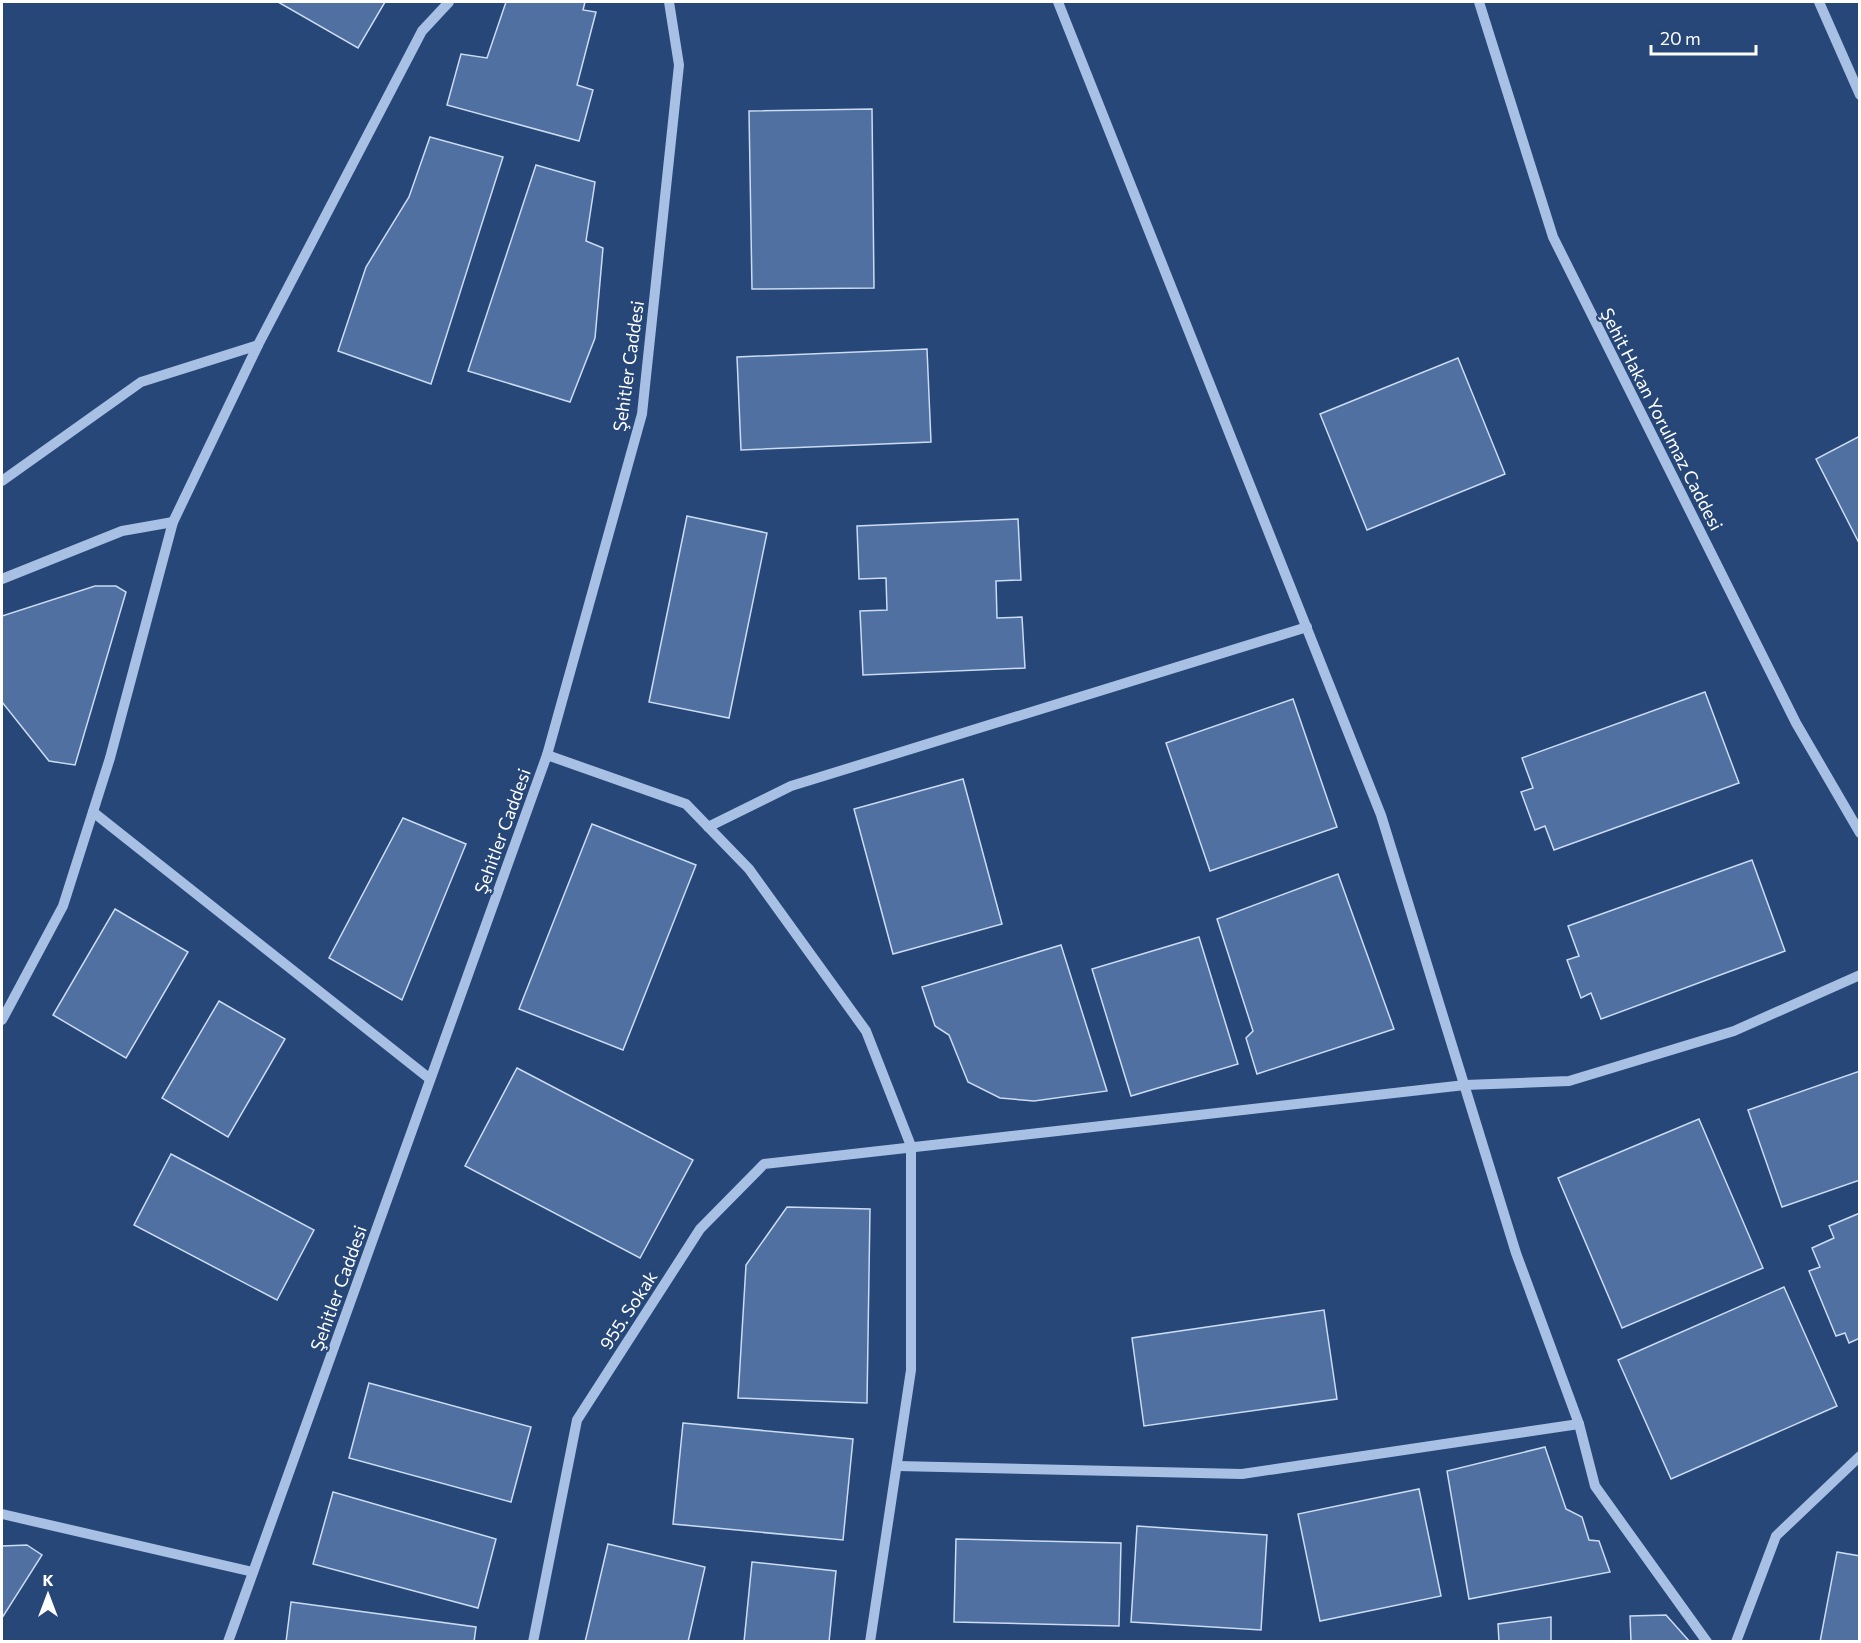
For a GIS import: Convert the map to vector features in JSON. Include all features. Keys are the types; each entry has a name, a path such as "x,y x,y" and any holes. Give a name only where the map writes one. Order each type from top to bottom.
{"street":[{"path":"2,1020 63,906 93,812 173,522 258,345 423,31 449,2"},
{"name":"Şehitler Caddesi","path":"228,1641 547,755 642,414 679,65 669,2"},
{"path":"1058,2 1381,815 1516,1252 1579,1424 1595,1486 1707,1641"},
{"name":"Şehit Hakan Yorulmaz Caddesi","path":"1479,2 1552,237 1796,723 1860,833"},
{"path":"1819,2 1860,95"},
{"path":"2,481 141,382 258,345"},
{"path":"2,579 122,531 173,522"},
{"path":"708,827 791,786 1307,627"},
{"path":"547,755 686,804 748,869 866,1031 911,1146 911,1370 870,1641"},
{"path":"93,812 430,1079"},
{"name":"955. Sokak","path":"533,1641 577,1420 700,1229 764,1164 1465,1085 1569,1081 1734,1031 1860,975"},
{"path":"897,1466 1242,1474 1579,1424"},
{"path":"1736,1641 1776,1536 1860,1456"},
{"path":"2,1514 253,1572"}],"building":[{"path":"278,2 385,2 358,48"},
{"path":"506,2 585,2 583,10 596,12 577,85 593,90 579,141 447,105 461,54 487,58"},
{"path":"872,109 874,288 752,289 749,111"},
{"path":"430,137 503,157 431,384 338,351 366,267 409,197"},
{"path":"536,165 595,182 586,241 603,248 595,338 570,402 468,371"},
{"path":"927,349 931,442 741,450 737,357"},
{"path":"1458,358 1505,474 1367,530 1320,414"},
{"path":"1860,436 1860,545 1816,459"},
{"path":"687,516 767,533 729,718 649,702"},
{"path":"1018,519 1021,580 996,581 997,618 1022,617 1025,668 863,675 860,611 887,610 886,578 859,579 857,526"},
{"path":"95,586 116,586 126,592 75,765 49,761 2,702 2,616"},
{"path":"1705,692 1739,783 1554,850 1545,826 1535,830 1521,792 1533,788 1522,758"},
{"path":"1293,699 1337,827 1210,871 1166,743"},
{"path":"963,779 1002,924 893,954 854,809"},
{"path":"403,818 466,844 402,1000 329,958"},
{"path":"592,824 696,865 623,1050 519,1009"},
{"path":"1752,860 1785,951 1601,1019 1591,993 1581,998 1567,960 1579,956 1568,926"},
{"path":"1338,874 1394,1029 1257,1074 1246,1038 1253,1031 1217,919"},
{"path":"115,909 188,952 126,1058 53,1015"},
{"path":"1199,937 1238,1064 1131,1096 1092,969"},
{"path":"1061,945 1107,1091 1034,1101 1000,1098 968,1082 949,1035 935,1026 922,987"},
{"path":"219,1001 285,1039 228,1137 162,1098"},
{"path":"517,1068 693,1160 640,1258 465,1166"},
{"path":"1860,1071 1860,1180 1782,1207 1748,1110"},
{"path":"1699,1119 1763,1268 1622,1328 1558,1178"},
{"path":"171,1154 314,1230 277,1300 134,1225"},
{"path":"787,1207 870,1209 867,1403 738,1398 746,1265"},
{"path":"1860,1213 1860,1338 1849,1343 1845,1333 1836,1336 1809,1271 1820,1267 1812,1248 1834,1238 1829,1226"},
{"path":"1784,1287 1837,1406 1671,1479 1618,1360"},
{"path":"1324,1310 1337,1399 1144,1426 1132,1338"},
{"path":"369,1383 531,1427 511,1502 349,1458"},
{"path":"683,1423 853,1439 843,1540 673,1524"},
{"path":"1545,1447 1566,1509 1582,1517 1589,1540 1599,1541 1610,1572 1469,1599 1447,1471"},
{"path":"1419,1489 1441,1596 1320,1621 1298,1514"},
{"path":"333,1492 496,1539 478,1608 313,1564"},
{"path":"1137,1526 1267,1535 1261,1630 1131,1622"},
{"path":"956,1539 1121,1543 1119,1626 954,1622"},
{"path":"608,1544 705,1567 688,1642 585,1642"},
{"path":"27,1545 42,1555 2,1618 2,1546"},
{"path":"1837,1552 1860,1556 1860,1642 1820,1642"},
{"path":"752,1562 836,1571 829,1642 744,1642"},
{"path":"291,1602 476,1627 474,1642 286,1642"},
{"path":"1666,1615 1690,1642 1631,1642 1630,1616"},
{"path":"1551,1617 1551,1642 1499,1642 1498,1624"}]}
